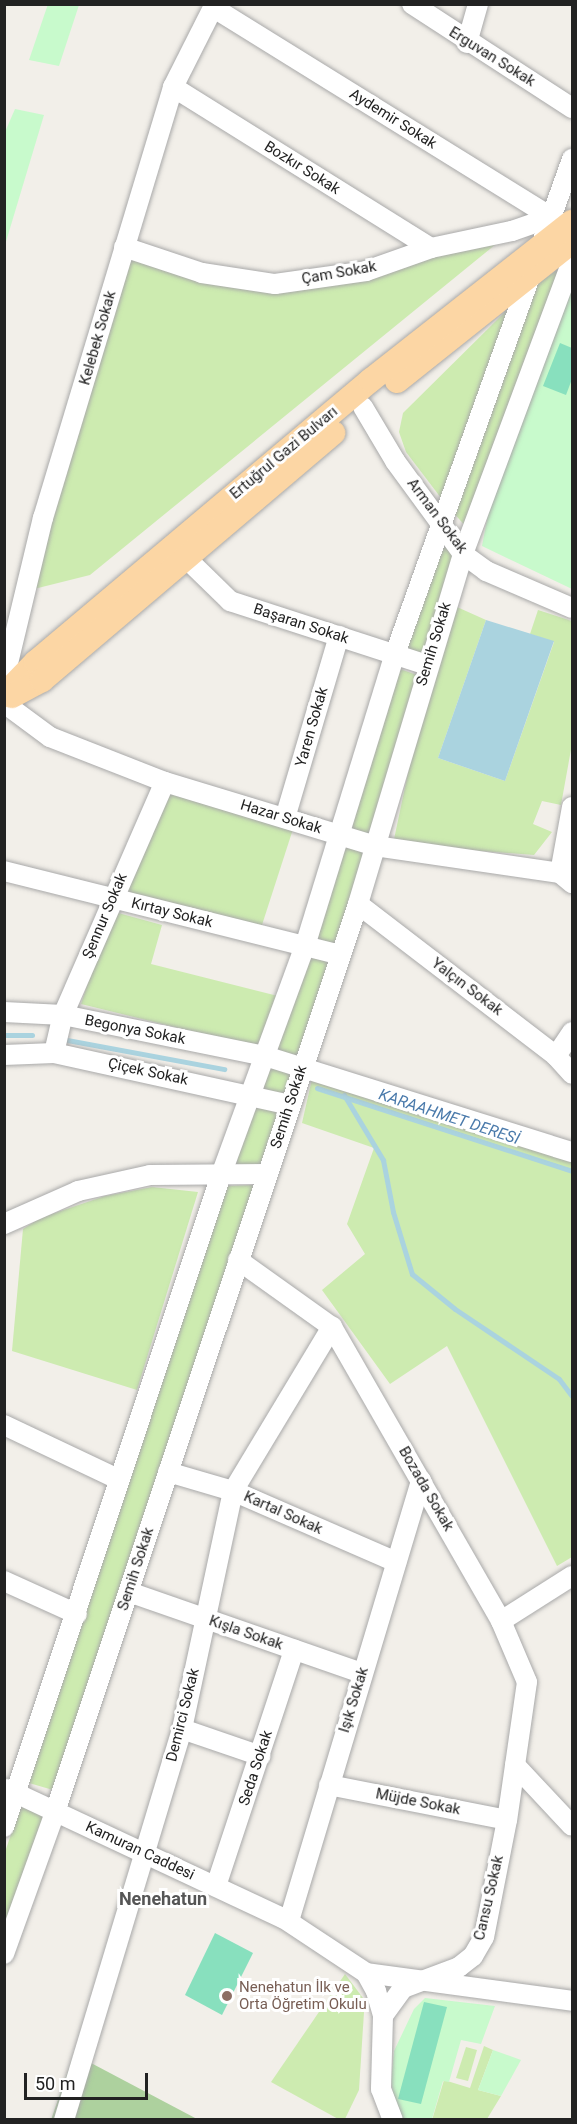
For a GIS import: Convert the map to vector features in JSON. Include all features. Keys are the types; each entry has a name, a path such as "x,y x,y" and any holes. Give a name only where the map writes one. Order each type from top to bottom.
{"main road":[{"name":"Ertuğrul Gazi Bulvarı","path":"4,697 36,662 371,380 567,227"},
{"name":"Ertuğrul Gazi Bulvarı","path":"4,697 42,680 188,560 363,407 529,280 567,227"}],"street":[{"name":"Erguvan Sokak","path":"412,4 467,43 573,108"},
{"path":"467,43 478,4"},
{"name":"Kelebek Sokak","path":"4,680 43,518 173,87 214,6"},
{"name":"Aydemir Sokak","path":"214,6 567,227"},
{"name":"Bozkır Sokak","path":"173,87 431,248"},
{"path":"567,227 573,159"},
{"name":"Çam Sokak","path":"124,247 202,273 275,284 366,271 431,248 512,231 567,227"},
{"name":"Semih Sokak","path":"4,1827 11,1790 77,1614 220,1175 250,1093 268,1064 394,654 541,248"},
{"name":"Semih Sokak","path":"4,1954 55,1812 302,1066 358,904 427,665 463,554 573,261"},
{"name":"Arman Sokak","path":"363,407 463,554 486,571 573,608"},
{"name":"Başaran Sokak","path":"188,560 230,601 427,665"},
{"name":"Yaren Sokak","path":"285,818 339,636"},
{"name":"Hazar Sokak","path":"4,703 50,737 165,782 375,846 566,878"},
{"name":"Şennur Sokak","path":"54,1053 63,1015 112,898 165,782"},
{"path":"566,878 573,807"},
{"name":"Kırtay Sokak","path":"4,871 340,955"},
{"name":"Yalçın Sokak","path":"358,904 556,1056 573,1074"},
{"name":"Begonya Sokak","path":"4,1012 63,1015 268,1064 302,1066"},
{"path":"556,1056 573,1032"},
{"name":"Çiçek Sokak","path":"4,1055 54,1053 250,1093 269,1099 293,1095"},
{"path":"269,1099 257,1086 268,1064 294,1070 293,1095"},
{"path":"302,1066 573,1152"},
{"path":"4,1224 78,1191 150,1175 267,1174"},
{"name":"Bozada Sokak","path":"238,1260 332,1327 501,1621 527,1682 515,1765"},
{"name":"Demirci Sokak","path":"64,2120 182,1729 233,1491 332,1327"},
{"path":"4,1425 120,1480"},
{"name":"Kartal Sokak","path":"168,1472 233,1491 396,1562"},
{"name":"Işık Sokak","path":"289,1921 421,1479"},
{"path":"501,1621 573,1576"},
{"path":"4,1581 77,1614"},
{"name":"Kışla Sokak","path":"129,1592 362,1673"},
{"name":"Seda Sokak","path":"216,1886 261,1756 294,1650"},
{"path":"182,1729 261,1756"},
{"path":"515,1765 573,1826"},
{"name":"Cansu Sokak","path":"383,2016 403,1988 459,1967 473,1956 484,1937 507,1820 515,1765"},
{"name":"Müjde Sokak","path":"329,1785 507,1820"},
{"name":"Kamuran Caddesi","path":"11,1790 289,1921 366,1972 573,2001"},
{"path":"366,1972 376,1991 383,2016 381,2089 393,2120"}],"green space":[{"path":"48,4 79,5 59,66 29,60"},
{"path":"15,109 44,115 5,245 5,132"},
{"path":"512,231 90,575 22,592 124,247 275,284"},
{"path":"563,266 468,529 451,510 530,289"},
{"path":"572,270 572,589 482,546 494,482"},
{"path":"517,300 441,498 406,452 399,432 403,413"},
{"path":"560,343 572,348 572,379 566,395 543,386"},
{"path":"443,538 458,556 425,657 404,648"},
{"path":"457,607 486,620 438,758 505,781 554,642 530,634 538,610 572,621 572,744 561,805 542,801 533,824 552,832 534,855 393,844 412,754"},
{"path":"397,668 420,676 371,839 345,832"},
{"path":"167,786 294,826 261,928 122,893"},
{"path":"343,843 369,850 337,947 312,941"},
{"path":"111,911 162,925 151,964 278,996 260,1048 81,1004"},
{"path":"308,953 331,959 297,1061 274,1053"},
{"path":"266,1066 292,1072 284,1097 263,1092 259,1076"},
{"path":"314,1070 572,1152 572,1557 557,1566 447,1346 390,1384 322,1290 365,1254 347,1224 374,1148 302,1123"},
{"path":"254,1103 281,1108 261,1167 233,1164"},
{"path":"255,1185 53,1790 29,1783 226,1186"},
{"path":"152,1187 198,1192 137,1390 12,1351 23,1229 40,1218 105,1196"},
{"path":"21,1805 45,1817 5,1930 5,1852"},
{"path":"215,1933 253,1953 222,2015 185,1995"},
{"path":"345,1974 363,1998 364,2012 359,2090 345,2119 340,2120 271,2082"},
{"path":"425,1998 495,2006 481,2044 461,2040 449,2082 443,2081 432,2119 404,2119 395,2106 391,2080 394,2051 414,2009"},
{"path":"424,2002 447,2007 421,2104 398,2099"},
{"path":"484,2046 493,2050 478,2090 501,2096 487,2119 432,2120 444,2080 470,2088"},
{"path":"466,2047 477,2050 468,2081 456,2078"},
{"path":"493,2050 521,2060 501,2096 478,2090"},
{"path":"74,2054 197,2119 51,2120"}],"water":[{"path":"486,620 554,641 505,781 438,758"}],"waterway":[{"name":"KARAAHMET DERESİ","path":"4,1035 32,1035"},
{"name":"KARAAHMET DERESİ","path":"67,1040 224,1069"},
{"name":"KARAAHMET DERESİ","path":"317,1088 572,1171"},
{"path":"344,1095 383,1160 393,1212 412,1274 455,1309 559,1379 572,1396"}],"place":[{"name":"Nenehatun İlk ve Orta Öğretim Okulu","path":"227,1996"}],"district":[{"name":"Nenehatun","path":"163,1899"}]}
